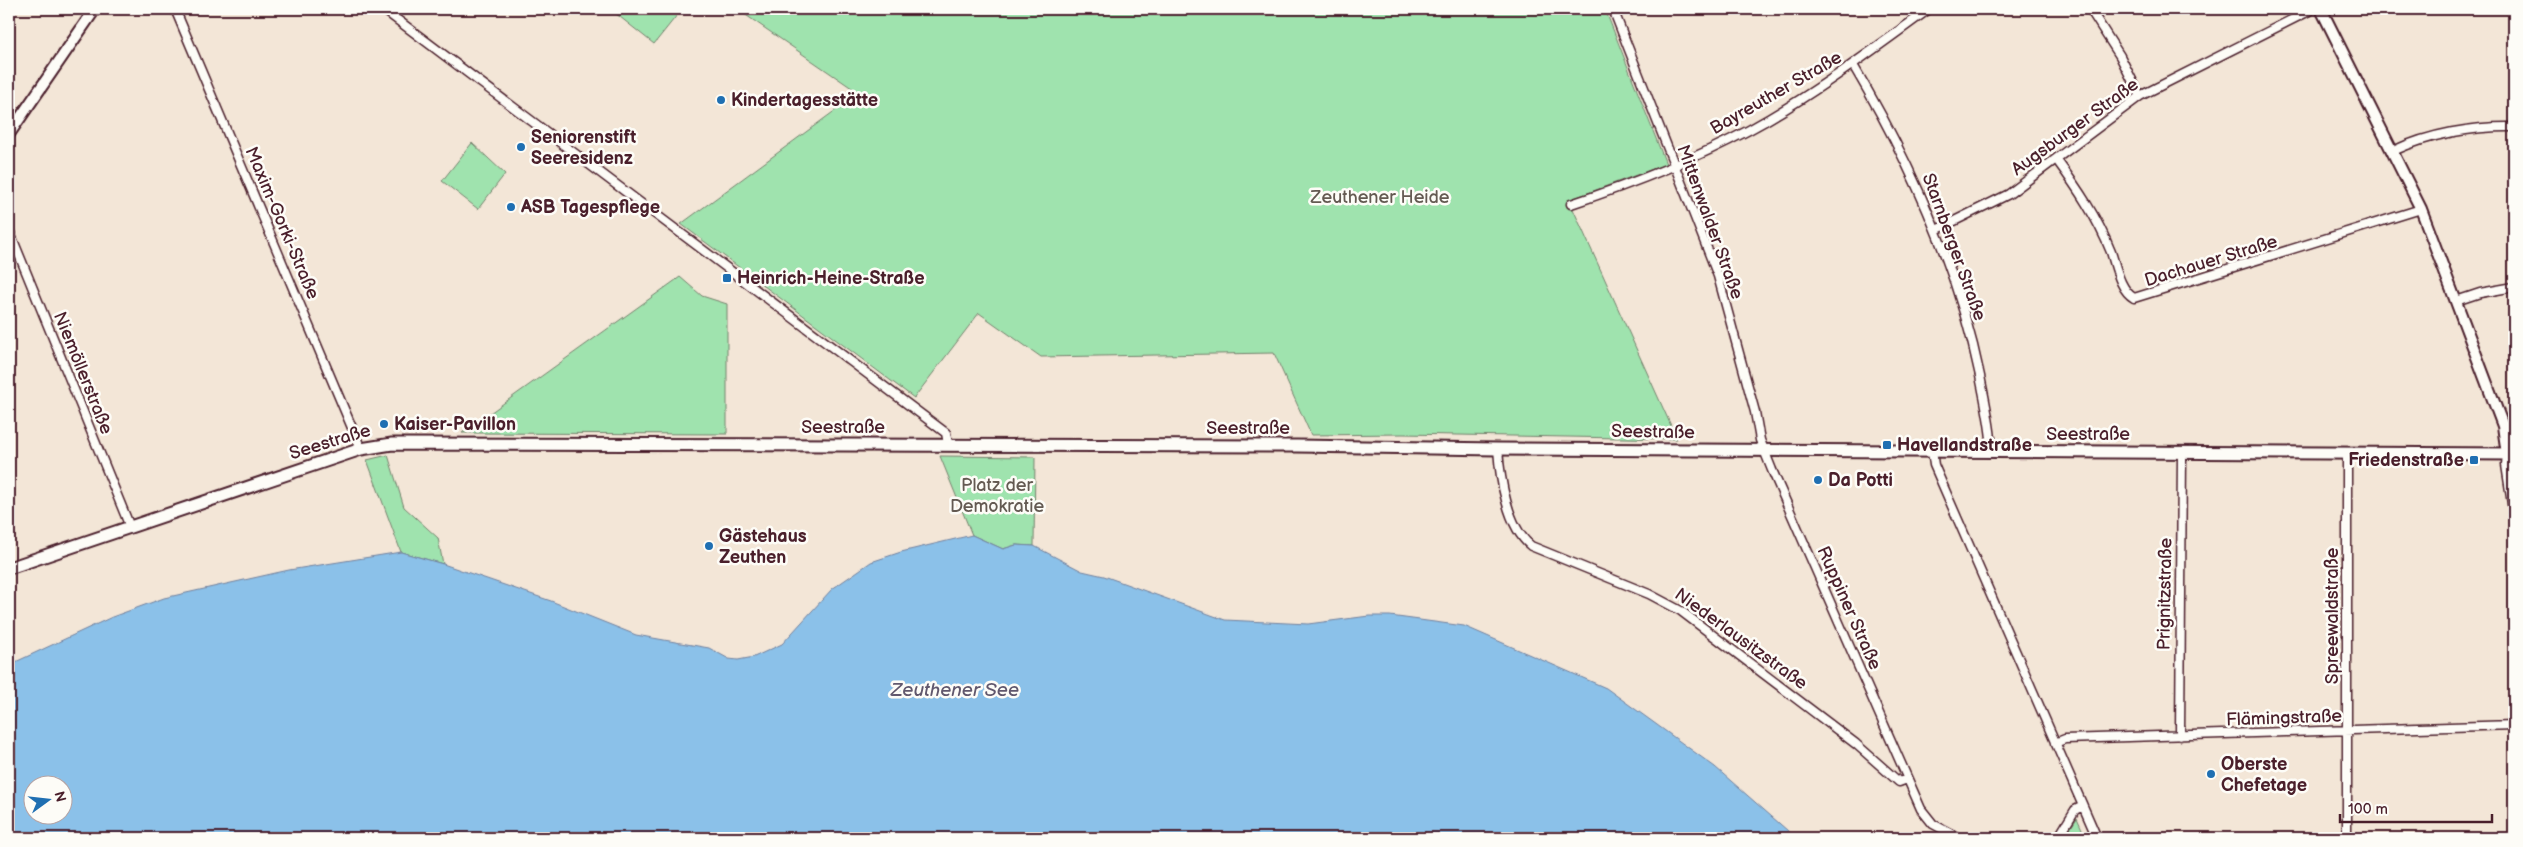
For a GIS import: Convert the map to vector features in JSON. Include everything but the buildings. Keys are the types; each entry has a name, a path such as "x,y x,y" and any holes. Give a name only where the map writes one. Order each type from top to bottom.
{"main road":[{"name":"Seestraße","path":"9,568 361,448 386,444 948,444 2511,454"}],"street":[{"path":"9,134 95,9"},
{"name":"Maxim-Gorki-Straße","path":"175,9 361,448"},
{"path":"383,9 946,434 948,444"},
{"name":"Mittenwalder Straße","path":"1613,9 1718,276 1764,450"},
{"name":"Bayreuther Straße","path":"1571,204 1636,182 1753,127 1853,65 1929,9"},
{"path":"2090,9 2120,56 2140,96"},
{"name":"Augsburger Straße","path":"1936,230 2009,194 2140,96 2313,9"},
{"path":"2321,9 2421,209 2456,301 2503,426 2511,454 2506,464 2514,517"},
{"name":"Starnberger Straße","path":"1853,65 1900,150 1936,230 1965,314 1986,408 1992,451"},
{"path":"2393,152 2406,145 2456,132 2514,127"},
{"name":"Dachauer Straße","path":"2056,160 2089,205 2110,250 2124,288 2134,298 2421,209"},
{"name":"Niemöllerstraße","path":"9,230 130,527"},
{"path":"2456,301 2480,293 2514,286"},
{"name":"Niederlausitzstraße","path":"1498,449 1503,487 1520,538 1531,546 1655,596 1681,611 1856,744 1899,782 1907,778"},
{"name":"Ruppiner Straße","path":"1764,450 1907,778"},
{"path":"1932,451 1938,474 2097,838"},
{"name":"Prignitzstraße","path":"2180,736 2182,452"},
{"name":"Spreewaldstraße","path":"2347,453 2347,838"},
{"name":"Flämingstraße","path":"2055,743 2065,740 2514,726"},
{"path":"1907,778 1924,814 1934,824 1959,838"},
{"path":"2058,838 2075,810 2083,806"}],"green space":[{"path":"610,9 682,9 654,44"},
{"name":"Zeuthener Heide","path":"737,9 1605,9 1666,164 1569,200 1677,439 1403,434 1311,435 1274,353 1041,357 979,313 914,398 681,224 859,93"},
{"path":"472,143 505,174 478,209 442,181"},
{"path":"680,277 702,296 727,304 727,434 462,433"},
{"path":"388,455 404,507 438,538 443,564 401,552 367,460"},
{"name":"Platz der Demokratie","path":"940,456 1035,457 1034,546 1016,545 1003,549 972,535"},
{"path":"2077,818 2086,838 2064,838"}],"water":[{"name":"Zeuthener See","path":"972,535 1003,549 1016,545 1034,546 1082,571 1104,576 1225,620 1308,624 1369,616 1390,616 1464,626 1606,688 1715,767 1796,838 9,838 9,665 112,617 164,598 289,570 401,552 443,564 551,601 636,635 709,648 729,659 738,660 754,657 782,644 832,589 871,562 901,552"}],"place":[{"name":"Kindertagesstätte","path":"721,100"},
{"name":"Seniorenstift Seeresidenz","path":"521,147"},
{"name":"ASB Tagespflege","path":"511,207"},
{"name":"Heinrich-Heine-Straße","path":"727,278"},
{"name":"Kaiser-Pavillon","path":"384,424"},
{"name":"Havellandstraße","path":"1887,445"},
{"name":"Friedenstraße","path":"2474,460"},
{"name":"Da Potti","path":"1818,480"},
{"name":"Gästehaus Zeuthen","path":"709,546"},
{"name":"Oberste Chefetage","path":"2211,774"}]}
